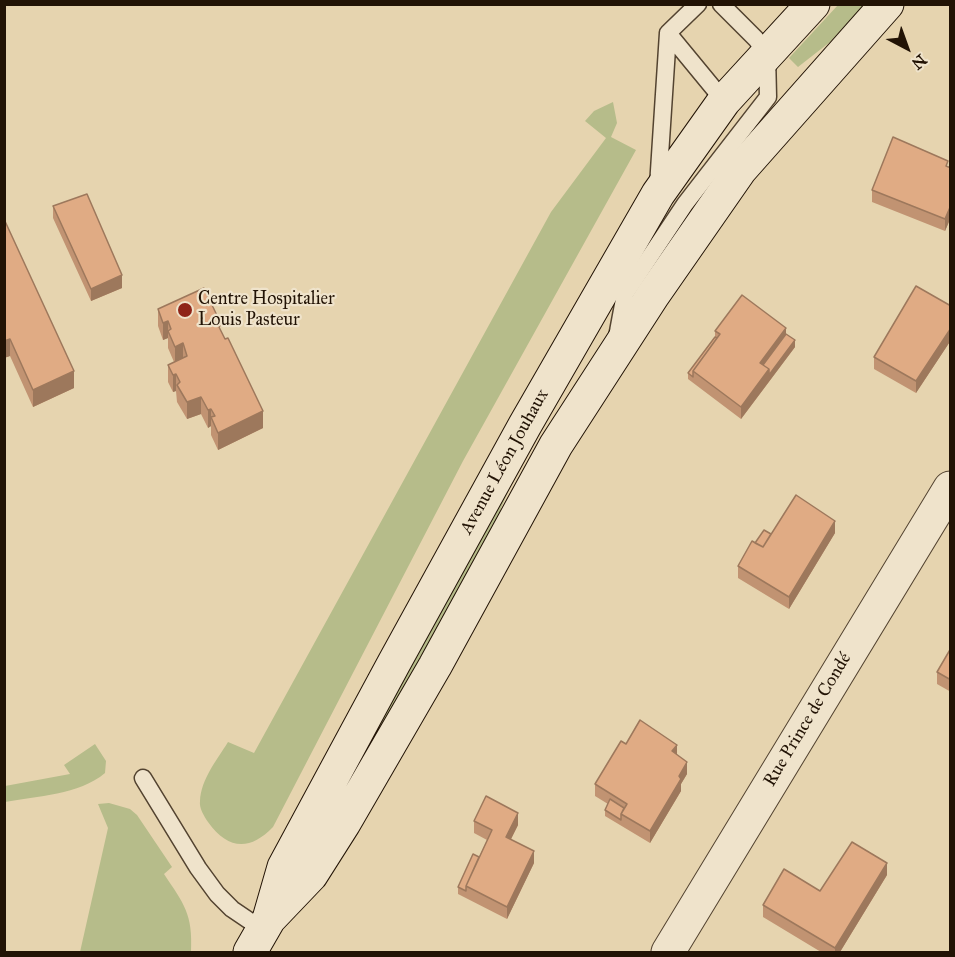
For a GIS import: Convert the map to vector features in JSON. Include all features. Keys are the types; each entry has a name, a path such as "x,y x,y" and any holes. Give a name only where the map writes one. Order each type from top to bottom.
{"main road":[{"name":"Avenue Léon Jouhaux","path":"260,934 284,867 576,334 658,194 724,101 813,4"},
{"path":"260,934 311,875 344,823 435,666 556,446 653,295 740,170 887,4"},
{"name":"Rue Prince de Condé","path":"668,952 951,488"}],"lane":[{"path":"658,194 669,33 698,4"},
{"path":"612,361 625,294 685,204 768,97 767,54 756,39 721,4"},
{"path":"669,33 724,101"},
{"path":"143,778 198,868 232,909 260,934"}],"green space":[{"path":"838,5 864,5 830,42 798,67 789,58"},
{"path":"613,102 617,123 611,137 636,150 463,461 273,827 264,835 248,843 239,844 223,838 208,822 201,809 201,793 206,777 228,742 254,753 551,212 606,138 585,121 594,111"},
{"path":"513,480 501,508 495,539 352,796 319,827"},
{"path":"95,744 106,761 105,773 95,780 57,794 5,802 5,786 70,774 64,765"},
{"path":"109,803 130,809 137,815 172,867 164,874 186,910 189,919 191,952 80,952 108,828 98,804"}],"building":[{"path":"893,137 948,161 946,166 951,168 951,205 945,219 872,190"},
{"path":"87,194 122,275 91,289 53,206"},
{"path":"4,219 74,371 33,390 10,339 4,341"},
{"path":"916,286 951,306 951,328 916,381 874,357"},
{"path":"204,288 221,324 219,327 225,339 228,338 263,411 218,433 211,417 215,416 211,409 208,410 201,397 187,402 177,385 180,382 168,365 187,356 183,343 175,347 168,331 171,329 168,321 163,323 158,309"},
{"path":"742,295 786,328 760,363 769,369 741,407 693,371 720,334 715,331"},
{"path":"786,334 795,340 769,375 769,369 763,365"},
{"path":"715,337 717,338 693,371 693,377 688,373"},
{"path":"796,495 835,521 789,597 738,566 752,541 763,547"},
{"path":"764,530 771,534 763,547 755,543"},
{"path":"951,648 951,680 937,672"},
{"path":"640,720 677,745 672,751 687,762 679,776 681,779 650,831 621,814 627,804 595,784 621,741 626,744"},
{"path":"486,796 518,813 506,837 534,851 507,907 466,886 492,830 474,821"},
{"path":"610,799 624,808 621,820 605,810"},
{"path":"852,842 887,863 835,948 763,905 784,869 820,891"},
{"path":"473,854 479,857 466,891 458,887"}],"place":[{"name":"Centre Hospitalier Louis Pasteur","path":"185,310"}]}
